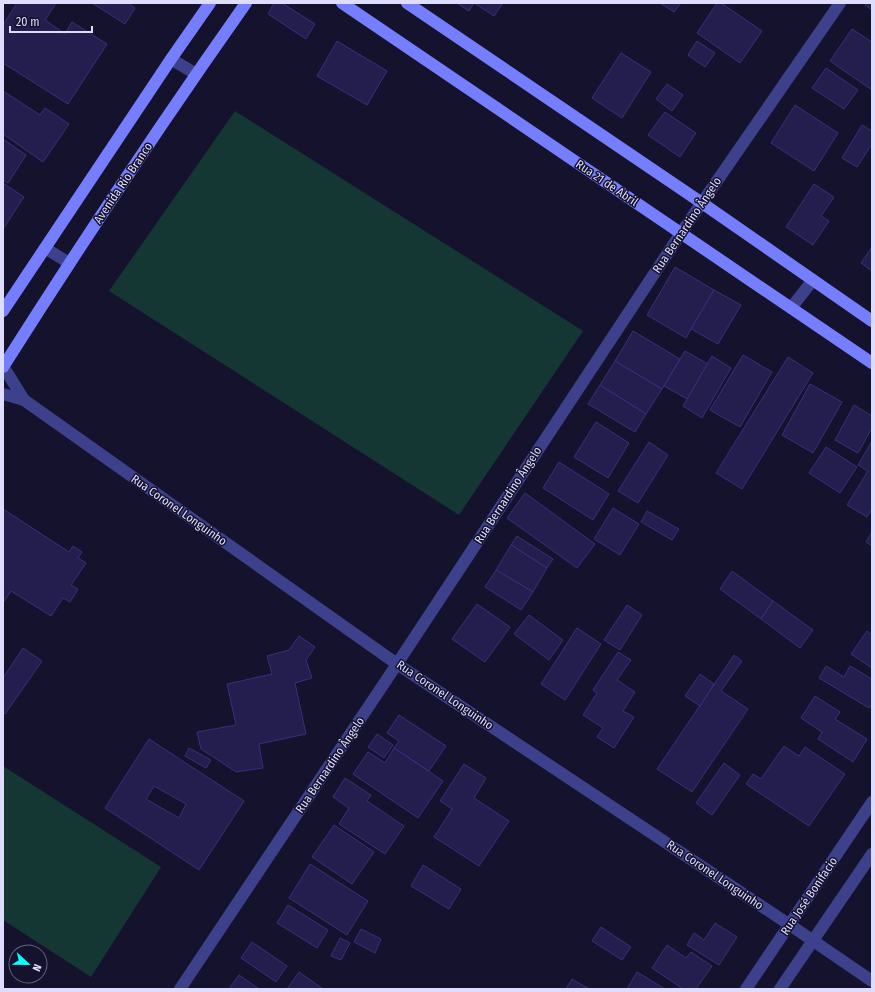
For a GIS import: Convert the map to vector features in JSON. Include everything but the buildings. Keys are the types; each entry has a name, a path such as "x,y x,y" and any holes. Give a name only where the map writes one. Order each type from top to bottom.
{"street":[{"path":"3,311 210,3"},
{"name":"Avenida Rio Branco","path":"3,366 69,263 196,74 246,3"},
{"name":"Rua 21 de Abril","path":"342,3 872,363"},
{"path":"407,3 702,202 872,321"},
{"name":"Rua Bernardino Ângelo","path":"180,989 397,664 681,233 840,3"},
{"path":"171,59 196,74"},
{"path":"45,248 69,263"},
{"path":"791,308 813,280"},
{"name":"Rua Coronel Longuinho","path":"3,366 24,400"},
{"name":"Rua Coronel Longuinho","path":"3,394 24,400 397,664 813,940 872,981"},
{"name":"Rua José Bonifacio","path":"746,989 872,802"},
{"path":"780,989 872,854"}],"green space":[{"path":"235,111 583,331 459,515 109,291"},
{"path":"3,766 161,867 91,977 48,949 48,944 40,944 3,920"}]}
